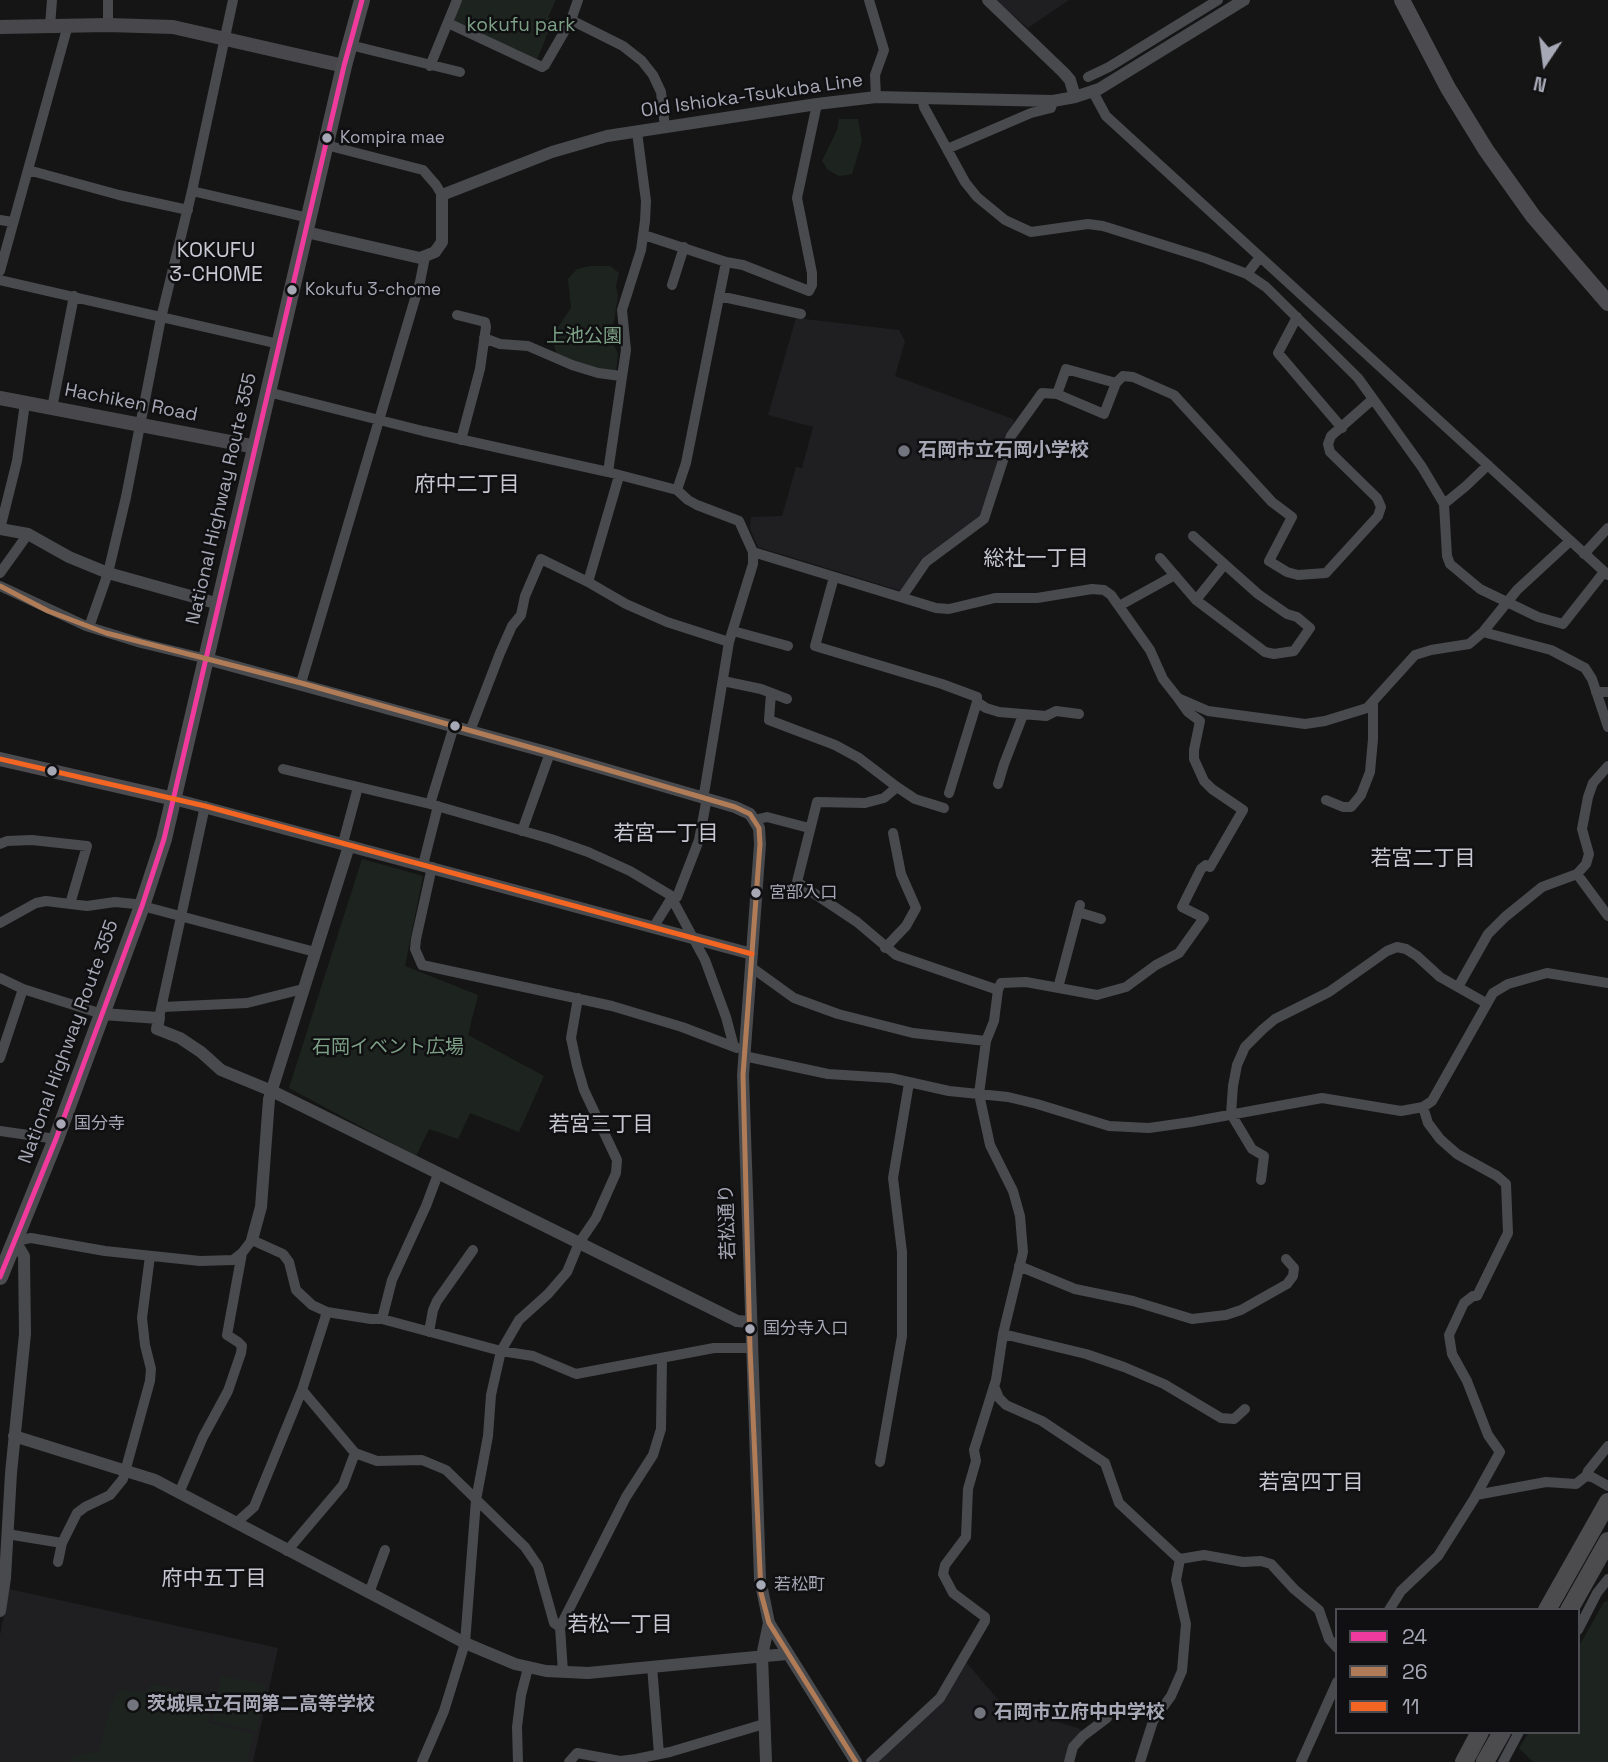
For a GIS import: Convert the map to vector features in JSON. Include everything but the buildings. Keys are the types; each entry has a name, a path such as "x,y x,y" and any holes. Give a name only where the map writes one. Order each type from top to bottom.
{"highway":[{"name":"National Highway Route 355","path":"0,1277 56,1139 164,839 344,66 362,0"},
{"path":"1402,0 1448,88 1499,169 1533,216 1608,303"},
{"path":"1548,1608 1608,1502"},
{"path":"1570,1608 1608,1541"},
{"path":"1464,1762 1479,1734"},
{"path":"1485,1762 1501,1734"}],"main road":[{"path":"0,27 173,27 344,66"},
{"name":"Hachiken Road","path":"0,398 256,447"},
{"path":"0,759 174,799"}],"street":[{"path":"50,26 52,0"},
{"path":"108,0 108,25"},
{"path":"89,627 108,572 141,425 161,318 188,210 233,0"},
{"path":"430,66 457,0"},
{"path":"447,23 542,67 571,20 578,0"},
{"path":"869,0 884,50 875,75 876,97"},
{"path":"988,0 1064,73 1070,80 1075,97"},
{"path":"1088,77 1218,0"},
{"name":"Old Ishioka-Tsukuba Line","path":"442,195 578,144 607,136 876,97 1053,101 1075,97 1093,92 1244,0"},
{"path":"571,20 623,46 642,61 661,92 665,128"},
{"path":"0,271 68,25"},
{"path":"350,46 460,72"},
{"path":"922,97 924,107 965,182 977,197 1005,219 1031,232 1088,224 1103,226 1205,258 1247,274 1266,287 1340,359 1422,467 1444,504 1447,556 1450,564 1480,589 1506,603 1563,624 1571,618 1606,574 1106,116 1093,92"},
{"path":"947,149 1031,113 1051,108 1053,101"},
{"path":"644,235 743,265 809,291 812,273 797,198 817,104"},
{"path":"588,582 614,474 621,376 626,350 622,310 644,235 646,201 637,132"},
{"path":"192,191 416,257 425,257 438,250 442,242 442,195 423,170 326,145"},
{"path":"28,170 107,192 188,210"},
{"path":"0,220 12,222"},
{"path":"672,285 684,247"},
{"path":"301,683 420,282 425,257"},
{"path":"1247,274 1260,257"},
{"path":"677,490 691,436 726,262"},
{"path":"0,280 279,344"},
{"path":"52,408 74,296"},
{"path":"719,296 801,314"},
{"path":"457,315 485,322 480,369 461,440"},
{"path":"1297,317 1278,353 1342,428"},
{"path":"484,338 500,344 528,346 572,365 598,373 621,376"},
{"path":"1056,394 1066,369 1116,383"},
{"path":"902,597 926,562 984,519 1011,436 1042,393 1056,394 1104,414 1116,383 1122,376 1133,377 1174,395 1272,502 1292,517 1269,561 1298,575 1326,573 1378,516 1381,507 1377,498 1330,452 1328,444 1331,436 1373,400"},
{"path":"268,392 677,490 688,500 739,522 753,552 753,564 729,642 699,840 677,897 669,902 653,928"},
{"path":"25,403 18,461 0,529 28,534 69,557 141,584 219,604"},
{"path":"1444,504 1488,465"},
{"path":"1584,554 1608,528"},
{"path":"0,573 28,534"},
{"path":"1160,558 1196,600 1265,652 1274,654 1294,651 1310,628 1258,594 1193,536"},
{"path":"1178,698 1208,711 1304,724 1325,722 1367,708 1415,655 1469,643 1483,632 1506,603 1570,541"},
{"path":"753,552 936,608 949,609 995,598 1037,598 1092,589 1104,590 1150,650 1170,690 1188,712 1200,721 1194,759 1204,781 1243,810 1210,867 1206,864 1201,869 1182,906 1204,918 1179,953 1156,965 1126,987 1097,995 1012,982 1001,983 998,990 994,1021 986,1041 979,1094 990,1145 1013,1191 1020,1216 1023,1252 1003,1334 994,1386 974,1450 976,1461 968,1489 967,1537 945,1565 943,1574 953,1593 985,1617 985,1622 940,1698 872,1762"},
{"path":"470,730 541,559 626,604 667,622 729,642"},
{"path":"1196,600 1224,565"},
{"path":"1119,607 1175,575"},
{"path":"834,577 815,646 977,697 949,793"},
{"path":"0,586 48,611 141,643 301,683 704,797 743,810 754,820 767,817 809,828"},
{"path":"733,631 788,646"},
{"path":"1483,632 1551,650 1585,668 1592,678 1608,727"},
{"path":"723,681 787,699"},
{"path":"1596,692 1608,692"},
{"path":"771,693 769,720 835,745 859,758 915,799 944,808"},
{"path":"977,702 999,712 1023,715 1046,716 1056,711 1079,714"},
{"path":"1326,800 1343,807 1352,807 1361,795 1370,772 1373,703"},
{"path":"998,784 1023,715"},
{"path":"454,726 434,805 416,939 415,949 422,965 482,980 578,998 682,1027 741,1051 828,1074 891,1079 1008,1097 1109,1126 1149,1128 1322,1098 1401,1111 1423,1107 1436,1096 1493,993 1508,984 1547,973 1608,983"},
{"path":"522,831 550,753"},
{"path":"1458,986 1488,934 1505,917 1542,887 1577,874 1586,864 1589,854 1582,829 1591,788 1596,777 1608,766"},
{"path":"283,769 434,805 588,852 670,895 694,939 741,1051"},
{"path":"1,1602 25,1334 24,1256 15,1241 31,1238 150,1256 233,1260 252,1240 261,1208 265,1121 272,1091 346,845 358,787"},
{"path":"897,787 884,798 866,803 817,802 797,882 857,922 885,948 903,958 998,990"},
{"path":"174,799 694,939 751,960 794,998 838,1014 913,1033 986,1041"},
{"path":"205,806 157,1029 180,1038 221,1070 272,1091 737,1321 750,1322"},
{"name":"若松通り","path":"754,820 759,828 760,844 741,1051 760,1579 769,1623"},
{"path":"885,948 906,926 916,908 901,874 893,833"},
{"path":"0,844 7,841 32,840 87,846 70,904"},
{"path":"1577,874 1608,916"},
{"path":"0,923 36,903 46,901 87,906 115,902 142,906 315,952"},
{"path":"1058,988 1079,909 1101,919"},
{"path":"1261,1180 1264,1156 1252,1149 1231,1114 1233,1086 1237,1065 1245,1047 1275,1019 1346,981 1387,951 1397,947 1406,949 1440,977 1486,1003"},
{"path":"0,978 23,989 102,1014 161,1012 247,1003 303,989"},
{"path":"0,1059 23,989"},
{"path":"422,1762 444,1711 465,1643 476,1500 488,1436 491,1395 501,1351 519,1320 548,1294 567,1272 579,1243 596,1218 617,1173 617,1160 584,1090 577,1066 571,1038 578,998"},
{"path":"880,1462 902,1336 902,1252 893,1178 909,1083"},
{"path":"1390,1608 1401,1591 1438,1556 1500,1452 1488,1435 1468,1381 1452,1354 1448,1335 1464,1303 1477,1296 1508,1233 1508,1191 1506,1184 1497,1175 1457,1154 1440,1139 1428,1123 1423,1107"},
{"path":"0,1131 56,1139"},
{"path":"382,1319 392,1280 439,1174"},
{"path":"252,1240 284,1254 289,1262 296,1290 312,1305 327,1312 382,1319 501,1351 533,1356 576,1374 714,1348 750,1348"},
{"path":"429,1332 433,1310 473,1250"},
{"path":"179,1493 203,1437 228,1391 241,1353 242,1346 239,1342 226,1335 242,1253"},
{"path":"58,1562 62,1543 77,1513 110,1495 120,1484 125,1470 150,1381 151,1369 142,1318 150,1256"},
{"path":"1019,1266 1075,1289 1133,1301 1192,1319 1226,1315 1241,1310 1287,1284 1293,1276 1294,1268 1286,1259"},
{"path":"236,1523 254,1507 302,1391 327,1312"},
{"path":"1003,1334 1086,1354 1124,1367 1164,1384 1222,1418 1234,1419 1245,1409"},
{"path":"563,1672 560,1627 626,1497 653,1455 661,1429 662,1359"},
{"path":"994,1386 999,1398 1006,1405 1042,1420 1105,1464 1119,1503 1181,1559"},
{"path":"302,1391 355,1453 377,1461 422,1460 455,1477 525,1547 538,1566 554,1623 560,1627"},
{"path":"14,1436 155,1480 465,1643 528,1668 588,1672 788,1654"},
{"path":"1589,1477 1588,1471 1608,1446"},
{"path":"288,1551 343,1485 355,1453"},
{"path":"1476,1495 1546,1482 1572,1485 1589,1477"},
{"path":"1589,1477 1608,1486"},
{"path":"7,1534 62,1543"},
{"path":"369,1593 385,1550"},
{"path":"1181,1559 1204,1555 1271,1564 1294,1589 1319,1610 1329,1639 1335,1646"},
{"path":"1140,1762 1153,1721 1171,1696 1182,1671 1186,1624 1176,1580 1181,1559"},
{"path":"1580,1626 1597,1593 1608,1579"},
{"path":"769,1623 856,1762"},
{"path":"766,1762 762,1656 769,1623"},
{"path":"652,1665 659,1754"},
{"path":"519,1762 517,1727 528,1668"},
{"path":"1301,1762 1335,1686"},
{"path":"1069,1762 1073,1747 1107,1718"},
{"path":"569,1762 577,1753 620,1761 659,1754 764,1724"},
{"path":"1503,1762 1518,1734"}],"shaded area":[{"path":"995,0 1069,0 1028,28"},
{"name":"石岡市立石岡小学校","path":"796,318 899,330 905,341 895,376 1013,419 979,517 921,559 901,591 758,547 750,529 751,517 782,516 796,467 802,468 813,427 768,415"},
{"name":"茨城県立石岡第二高等学校","path":"9,1589 278,1648 253,1762 0,1762 0,1635"},
{"name":"石岡市立府中中学校","path":"966,1662 1001,1703 1080,1729 1082,1732 1064,1762 875,1762"}],"green space":[{"name":"kokufu park","path":"460,0 556,0 548,17 553,20 536,62 453,24"},
{"path":"839,119 858,119 862,141 852,174 839,176 828,170 822,161 837,130"},
{"name":"上池公園","path":"610,266 619,273 611,339 618,354 616,372 594,369 557,355 553,342 558,327 571,308 568,279 577,269"},
{"name":"石岡イベント広場","path":"362,859 423,876 405,966 478,995 468,1035 544,1076 519,1132 470,1113 458,1139 429,1129 416,1156 289,1088"},
{"path":"1608,1601 1608,1762 1533,1762 1519,1748 1528,1734 1580,1734 1580,1644 1604,1602"},
{"path":"221,1676 266,1685 257,1731 212,1721"},
{"path":"152,1684 214,1697 208,1723 253,1734 247,1762 71,1762 72,1756 98,1752 119,1690 145,1692"}],"transit line":[{"name":"24","path":"0,1277 56,1139 164,839 344,66 362,0"},
{"name":"26","path":"0,586 48,611 106,633 301,683 550,753 735,807 750,814 759,828 760,844 743,1075 750,1348 761,1593 769,1623 856,1762"},
{"name":"11","path":"0,759 205,806 752,954"}],"place":[{"name":"Kompira mae","path":"327,138"},
{"name":"Kokufu 3-chome","path":"292,290"},
{"name":"石岡市立石岡小学校","path":"904,451"},
{"name":"宮部入口","path":"756,893"},
{"name":"国分寺","path":"61,1124"},
{"name":"国分寺入口","path":"750,1329"},
{"name":"若松町","path":"761,1585"},
{"name":"茨城県立石岡第二高等学校","path":"133,1705"},
{"name":"石岡市立府中中学校","path":"980,1713"}],"district":[{"name":"KOKUFU 3-CHOME","path":"216,263"},
{"name":"府中二丁目","path":"467,485"},
{"name":"総社一丁目","path":"1036,559"},
{"name":"若宮一丁目","path":"666,834"},
{"name":"若宮二丁目","path":"1423,859"},
{"name":"若宮三丁目","path":"601,1125"},
{"name":"若宮四丁目","path":"1311,1483"},
{"name":"府中五丁目","path":"214,1579"},
{"name":"若松一丁目","path":"620,1625"}]}
